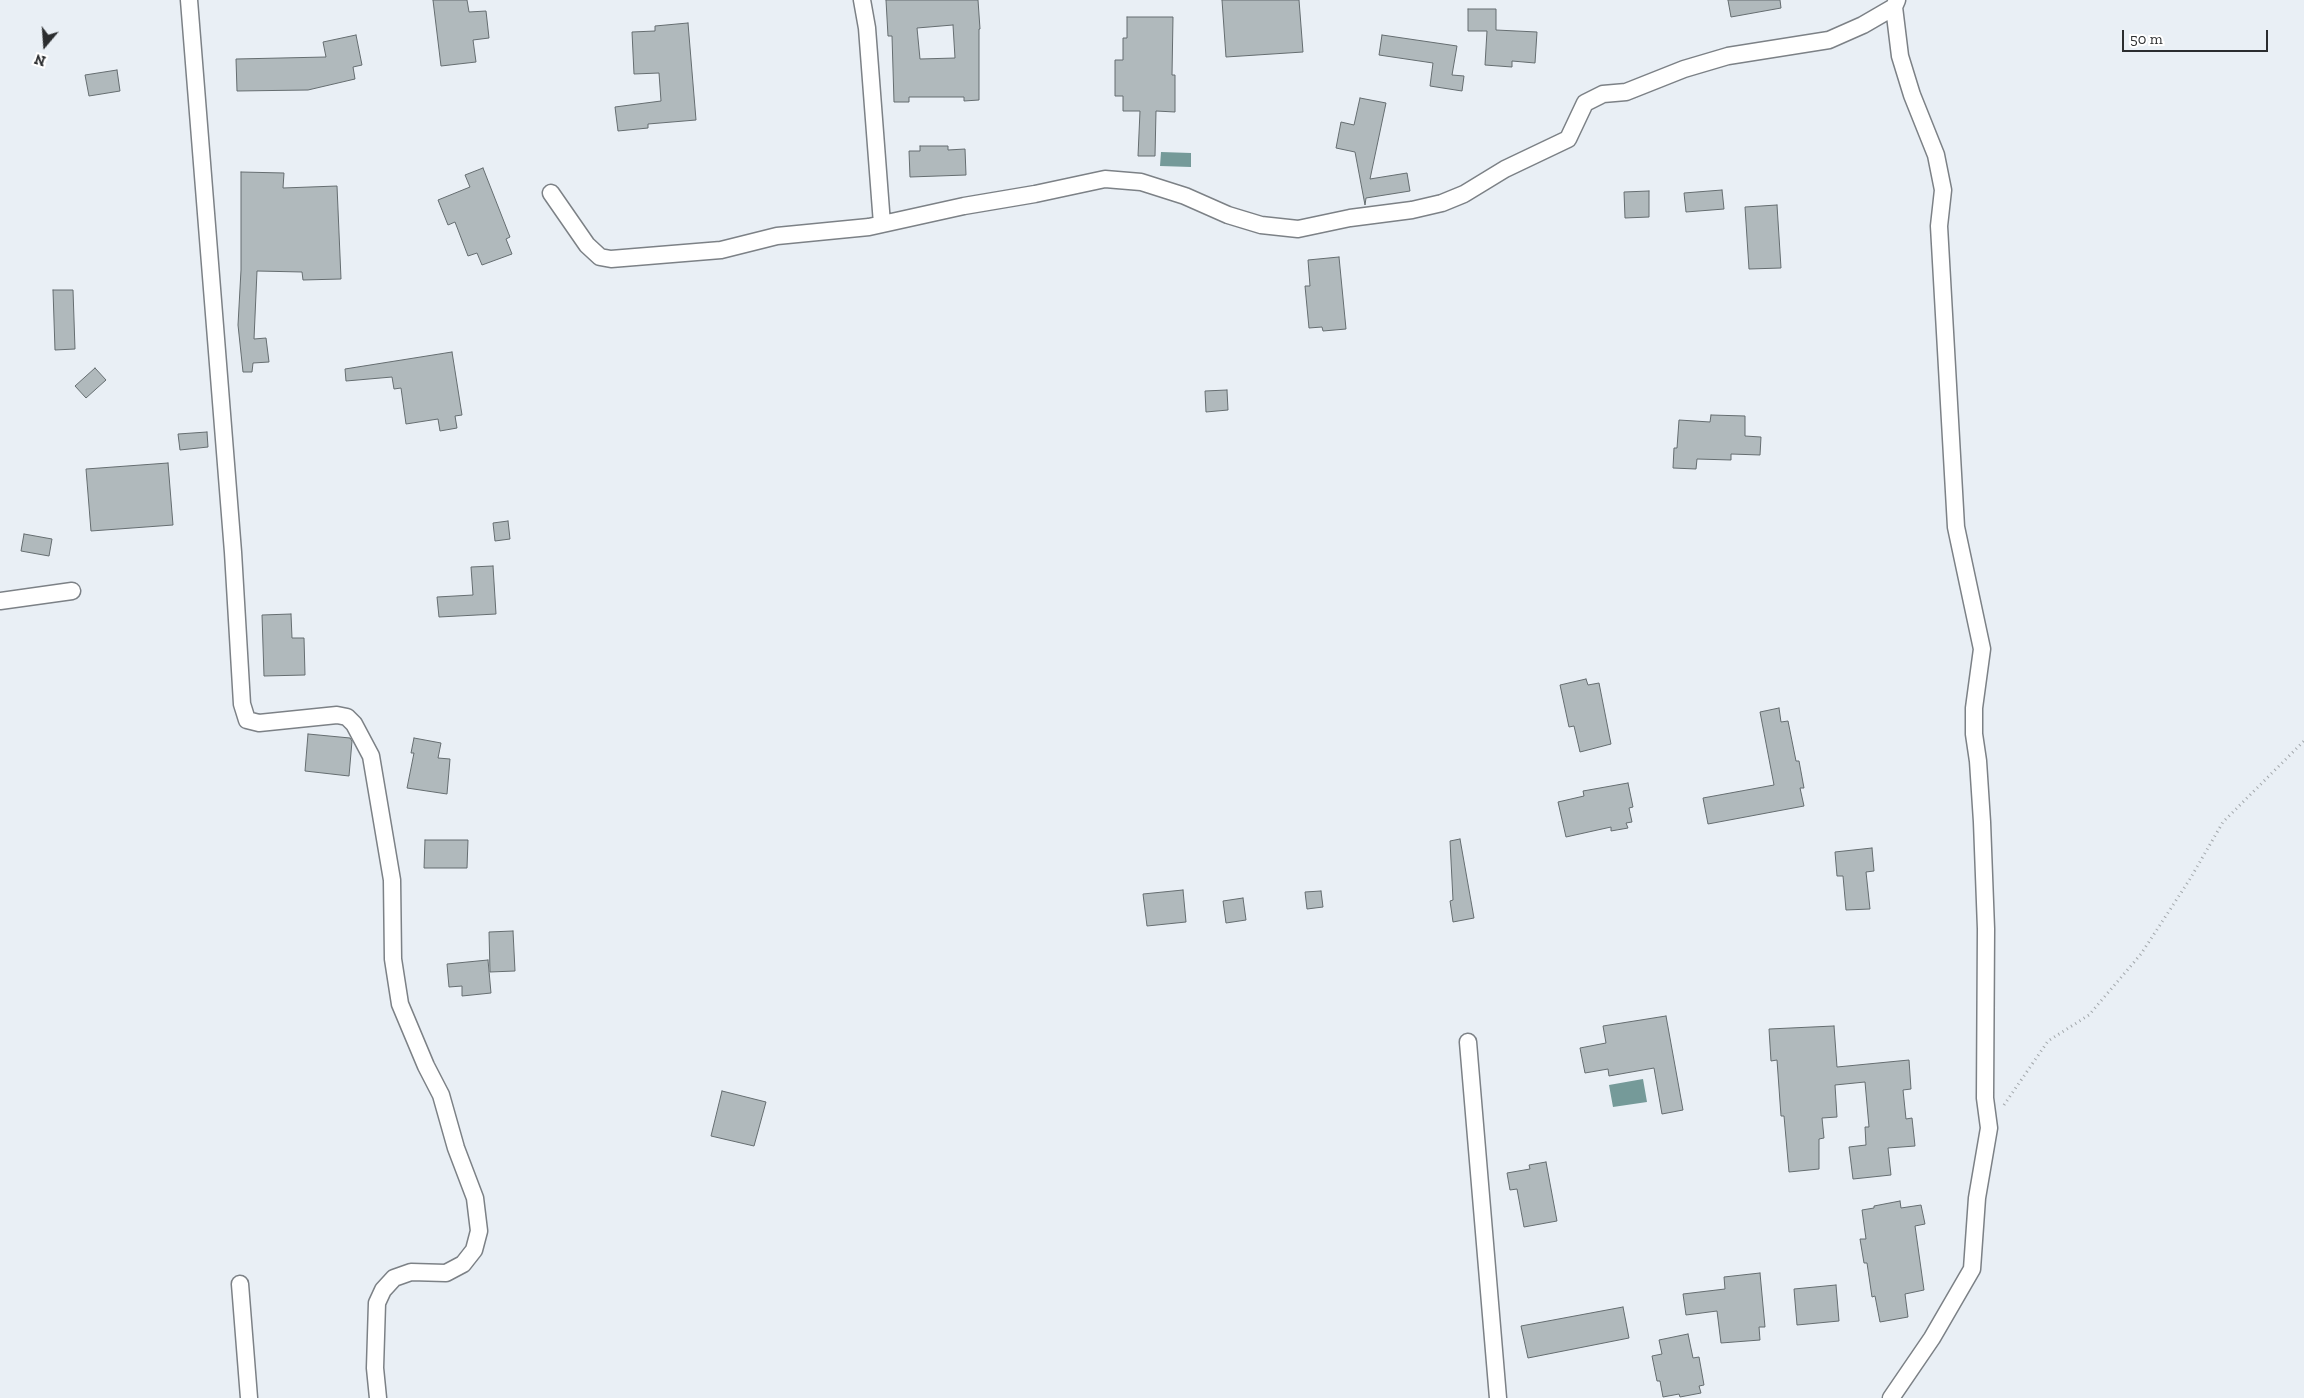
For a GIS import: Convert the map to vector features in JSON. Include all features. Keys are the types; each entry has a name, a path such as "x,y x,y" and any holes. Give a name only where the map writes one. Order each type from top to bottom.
{"street":[{"path":"189,0 233,552 242,704 247,720 259,724 347,716 354,724 371,756 392,880 393,959 400,1004 426,1066 441,1095 456,1148 475,1198 479,1232 474,1250 463,1264 446,1273 411,1272 394,1278 383,1290 376,1303 375,1368 378,1398"},
{"path":"862,0 867,28 882,224"},
{"path":"551,193 587,246 600,257 611,259 721,250 777,236 882,224 964,206 1035,194 1105,178 1141,182 1185,196 1228,216 1261,225 1298,229 1350,218 1412,210 1442,203 1464,194 1505,169 1568,139 1585,102 1603,94 1626,92 1684,69 1728,56 1829,40 1863,25 1896,3 1900,56 1912,95 1936,155 1943,190 1940,226 1956,526 1982,649 1974,708 1974,734 1978,761 1986,929 1985,1098 1990,1128 1978,1198 1972,1269 1932,1338 1891,1398"},
{"path":"0,601 72,591"},
{"path":"1468,1042 1498,1398"},
{"path":"240,1284 249,1398"}],"path":[{"path":"1990,1128 2019,1081 2048,1041 2089,1015 2141,954 2190,879 2223,822 2304,740"}],"shaded area":[{"path":"1161,152 1191,153 1191,167 1160,166"},
{"path":"1643,1079 1647,1102 1613,1107 1609,1085"}],"building":[{"path":"433,0 467,0 469,12 486,11 489,38 473,40 476,62 441,66"},
{"path":"886,0 978,0 980,29 979,100 964,101 964,97 909,97 909,102 894,102 892,36 888,36","holes":["953,25 955,58 920,59 917,28"]},
{"path":"1222,0 1299,0 1303,52 1226,57"},
{"path":"1728,0 1780,0 1781,8 1731,17"},
{"path":"1468,9 1496,9 1496,30 1537,32 1535,63 1512,61 1512,67 1485,65 1487,31 1468,31"},
{"path":"1127,17 1173,17 1172,75 1175,75 1175,112 1156,111 1155,156 1138,156 1140,111 1123,111 1123,96 1115,96 1115,60 1123,60 1123,38 1127,38"},
{"path":"688,23 696,120 648,124 648,128 618,131 615,107 661,101 659,73 634,74 632,32 655,31 655,26"},
{"path":"356,35 362,65 353,67 355,79 308,90 237,91 236,59 326,57 323,42"},
{"path":"1382,35 1457,46 1452,75 1464,76 1462,91 1430,86 1433,63 1379,55"},
{"path":"117,70 120,91 89,96 85,75"},
{"path":"1360,98 1386,103 1370,179 1407,173 1410,191 1366,198 1365,205 1355,152 1336,148 1341,122 1354,125"},
{"path":"920,146 948,146 948,150 965,149 966,175 910,177 909,151 920,151"},
{"path":"483,168 510,237 506,239 512,254 482,265 477,253 468,256 455,222 448,225 438,200 470,187 465,175"},
{"path":"241,172 284,173 283,188 337,186 341,279 303,280 302,272 257,271 254,339 266,338 269,362 253,363 252,372 243,372 238,325 241,270"},
{"path":"1722,190 1724,209 1686,212 1684,193"},
{"path":"1649,191 1649,217 1625,218 1624,192"},
{"path":"1777,205 1781,268 1749,269 1745,207"},
{"path":"1339,257 1346,329 1323,331 1322,327 1309,328 1305,286 1310,286 1308,260"},
{"path":"53,290 73,290 75,349 55,350"},
{"path":"452,352 462,415 455,416 457,428 440,431 438,419 406,424 401,388 394,389 392,377 346,381 345,369"},
{"path":"95,368 106,380 86,398 75,386"},
{"path":"1227,390 1228,410 1206,412 1205,391"},
{"path":"1711,415 1745,416 1745,436 1761,437 1760,455 1731,454 1731,460 1697,459 1696,469 1673,468 1679,420 1710,422"},
{"path":"207,432 208,447 180,450 178,434"},
{"path":"168,463 173,525 91,531 86,469"},
{"path":"508,521 510,539 495,541 493,523"},
{"path":"24,534 52,539 49,556 21,551"},
{"path":"493,566 496,614 439,617 437,597 473,595 471,567"},
{"path":"291,614 292,638 304,638 305,675 264,676 262,615"},
{"path":"1586,679 1588,685 1599,683 1611,744 1580,752 1574,726 1569,727 1560,685"},
{"path":"1779,708 1781,722 1788,721 1796,761 1799,761 1804,788 1800,788 1804,806 1708,824 1703,798 1774,785 1760,712"},
{"path":"308,734 350,738 352,741 349,776 305,771"},
{"path":"414,738 441,743 438,758 450,759 447,794 407,788 414,753 411,753"},
{"path":"1628,783 1633,807 1629,808 1632,822 1626,823 1628,828 1611,831 1611,827 1566,837 1558,802 1584,796 1583,791"},
{"path":"1460,839 1474,918 1453,922 1450,901 1453,900 1450,841"},
{"path":"425,840 468,840 467,868 424,868"},
{"path":"1872,848 1874,871 1866,872 1870,909 1846,910 1843,876 1837,876 1835,852"},
{"path":"1183,890 1186,922 1147,926 1143,894"},
{"path":"1321,891 1323,907 1307,909 1305,892"},
{"path":"1243,898 1246,920 1226,923 1223,901"},
{"path":"513,931 515,971 490,972 489,932"},
{"path":"488,960 491,993 462,996 462,986 449,987 447,964"},
{"path":"1666,1016 1683,1110 1662,1114 1654,1068 1609,1076 1608,1069 1585,1073 1580,1048 1606,1043 1603,1026"},
{"path":"1834,1026 1837,1067 1909,1060 1911,1089 1903,1090 1906,1119 1912,1118 1915,1146 1888,1148 1891,1175 1853,1179 1849,1147 1866,1145 1865,1127 1869,1127 1865,1082 1835,1085 1837,1117 1822,1118 1824,1138 1819,1139 1819,1169 1789,1172 1784,1116 1781,1116 1777,1060 1771,1061 1769,1029"},
{"path":"722,1091 766,1102 754,1146 711,1136"},
{"path":"1546,1162 1557,1221 1524,1227 1517,1189 1510,1190 1507,1173 1530,1169 1529,1165"},
{"path":"1900,1201 1901,1208 1921,1205 1925,1224 1915,1226 1924,1290 1905,1294 1908,1317 1880,1322 1875,1296 1872,1297 1867,1263 1864,1263 1860,1239 1866,1239 1862,1210"},
{"path":"1760,1273 1765,1327 1759,1327 1760,1340 1721,1343 1717,1311 1686,1315 1683,1294 1725,1289 1724,1277"},
{"path":"1836,1285 1839,1321 1797,1325 1794,1289"},
{"path":"1623,1307 1629,1338 1528,1358 1521,1326"},
{"path":"1688,1334 1693,1358 1699,1357 1704,1385 1699,1386 1701,1393 1680,1397 1679,1394 1663,1397 1660,1381 1657,1381 1652,1356 1662,1354 1659,1340"}]}
